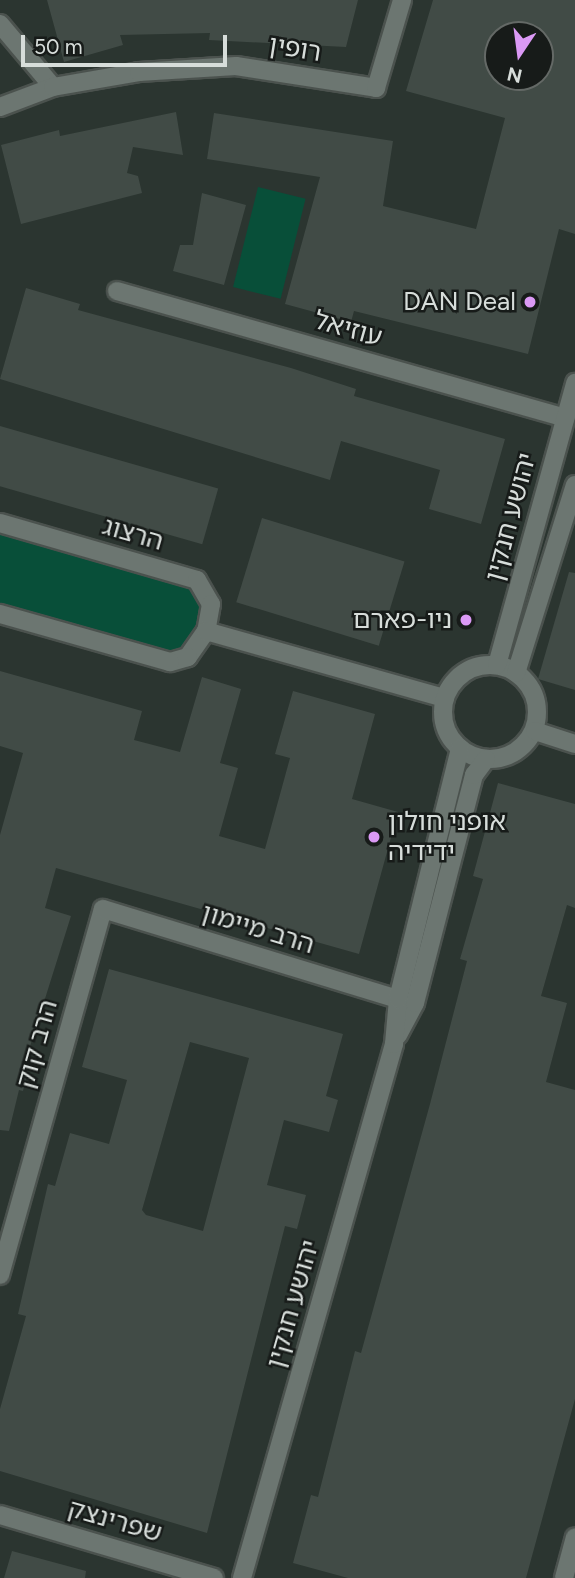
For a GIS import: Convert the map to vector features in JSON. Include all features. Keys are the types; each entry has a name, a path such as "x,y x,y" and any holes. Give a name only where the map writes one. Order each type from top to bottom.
{"street":[{"name":"רופין","path":"0,107 53,87 139,72 236,66 376,88 402,0"},
{"path":"0,24 53,87"},
{"name":"עוזיאל","path":"117,291 565,418"},
{"name":"יהושע חנקין","path":"498,665 575,383"},
{"name":"יהושע חנקין","path":"516,673 575,485"},
{"name":"הרצוג","path":"0,523 197,580 211,604 206,631"},
{"path":"0,614 170,662 188,657 206,631 445,698"},
{"path":"484,665 498,665 516,673 536,698 535,731 514,754 486,760 460,749 445,725 445,698 460,676 484,665"},
{"path":"535,731 575,744"},
{"name":"יהושע חנקין","path":"242,1578 394,1044 398,999 460,749"},
{"name":"יהושע חנקין","path":"394,1044 415,1003 474,775 486,760"},
{"name":"הרב מיימון","path":"103,909 398,999"},
{"name":"הרב קוק","path":"0,1275 103,909"},
{"name":"שפרינצק","path":"0,1515 214,1578"},
{"path":"564,1578 575,1537"}],"green space":[{"path":"258,187 306,199 281,299 233,287"},
{"path":"0,523 197,580 211,604 206,631 170,662 0,614"}],"building":[{"path":"47,0 358,0 346,47 209,40 210,33 120,35 123,45 64,62"},
{"path":"433,0 575,0 575,234 559,229 528,354 354,311 351,322 285,304 320,177 207,159 214,113 393,141 383,206 476,229 505,118 406,91"},
{"path":"176,112 183,155 133,147 127,173 138,176 142,193 21,224 1,145 59,130 60,136"},
{"path":"202,193 246,205 224,285 173,271 180,245 193,245"},
{"path":"26,288 80,304 78,310 291,368 356,389 354,396 505,439 481,524 429,509 440,470 341,441 330,480 0,379"},
{"path":"0,426 218,489 202,544 0,486"},
{"path":"262,518 404,562 379,646 236,602"},
{"path":"569,572 575,573 575,690 538,679"},
{"path":"0,671 142,711 134,740 180,752 202,677 241,689 220,763 238,768 219,836 265,849 290,758 275,754 293,691 375,714 352,799 398,812 359,954 56,868 45,908 71,916 27,1056 31,1057 23,1091 19,1090 9,1131 0,1130 0,835 23,753 0,746"},
{"path":"498,783 575,804 575,908 567,905 541,996 567,1003 546,1082 575,1090 575,1399 526,1578 348,1578 293,1563 311,1495 318,1497 355,1351 361,1353 430,1104 467,961 460,959 483,879 473,876"},
{"path":"109,969 343,1034 326,1096 338,1100 329,1132 284,1120 267,1185 306,1195 297,1229 285,1226 207,1533 0,1471 0,1409 26,1316 18,1314 48,1184 55,1186 70,1133 109,1144 127,1080 82,1067","holes":["190,1042 249,1058 203,1231 146,1215 142,1210"]},
{"path":"12,1551 86,1571 85,1578 4,1578"}],"place":[{"name":"DAN Deal","path":"530,302"},
{"name":"ניו-פארם","path":"466,620"},
{"name":"אופני חולון ידידיה","path":"374,837"}]}
